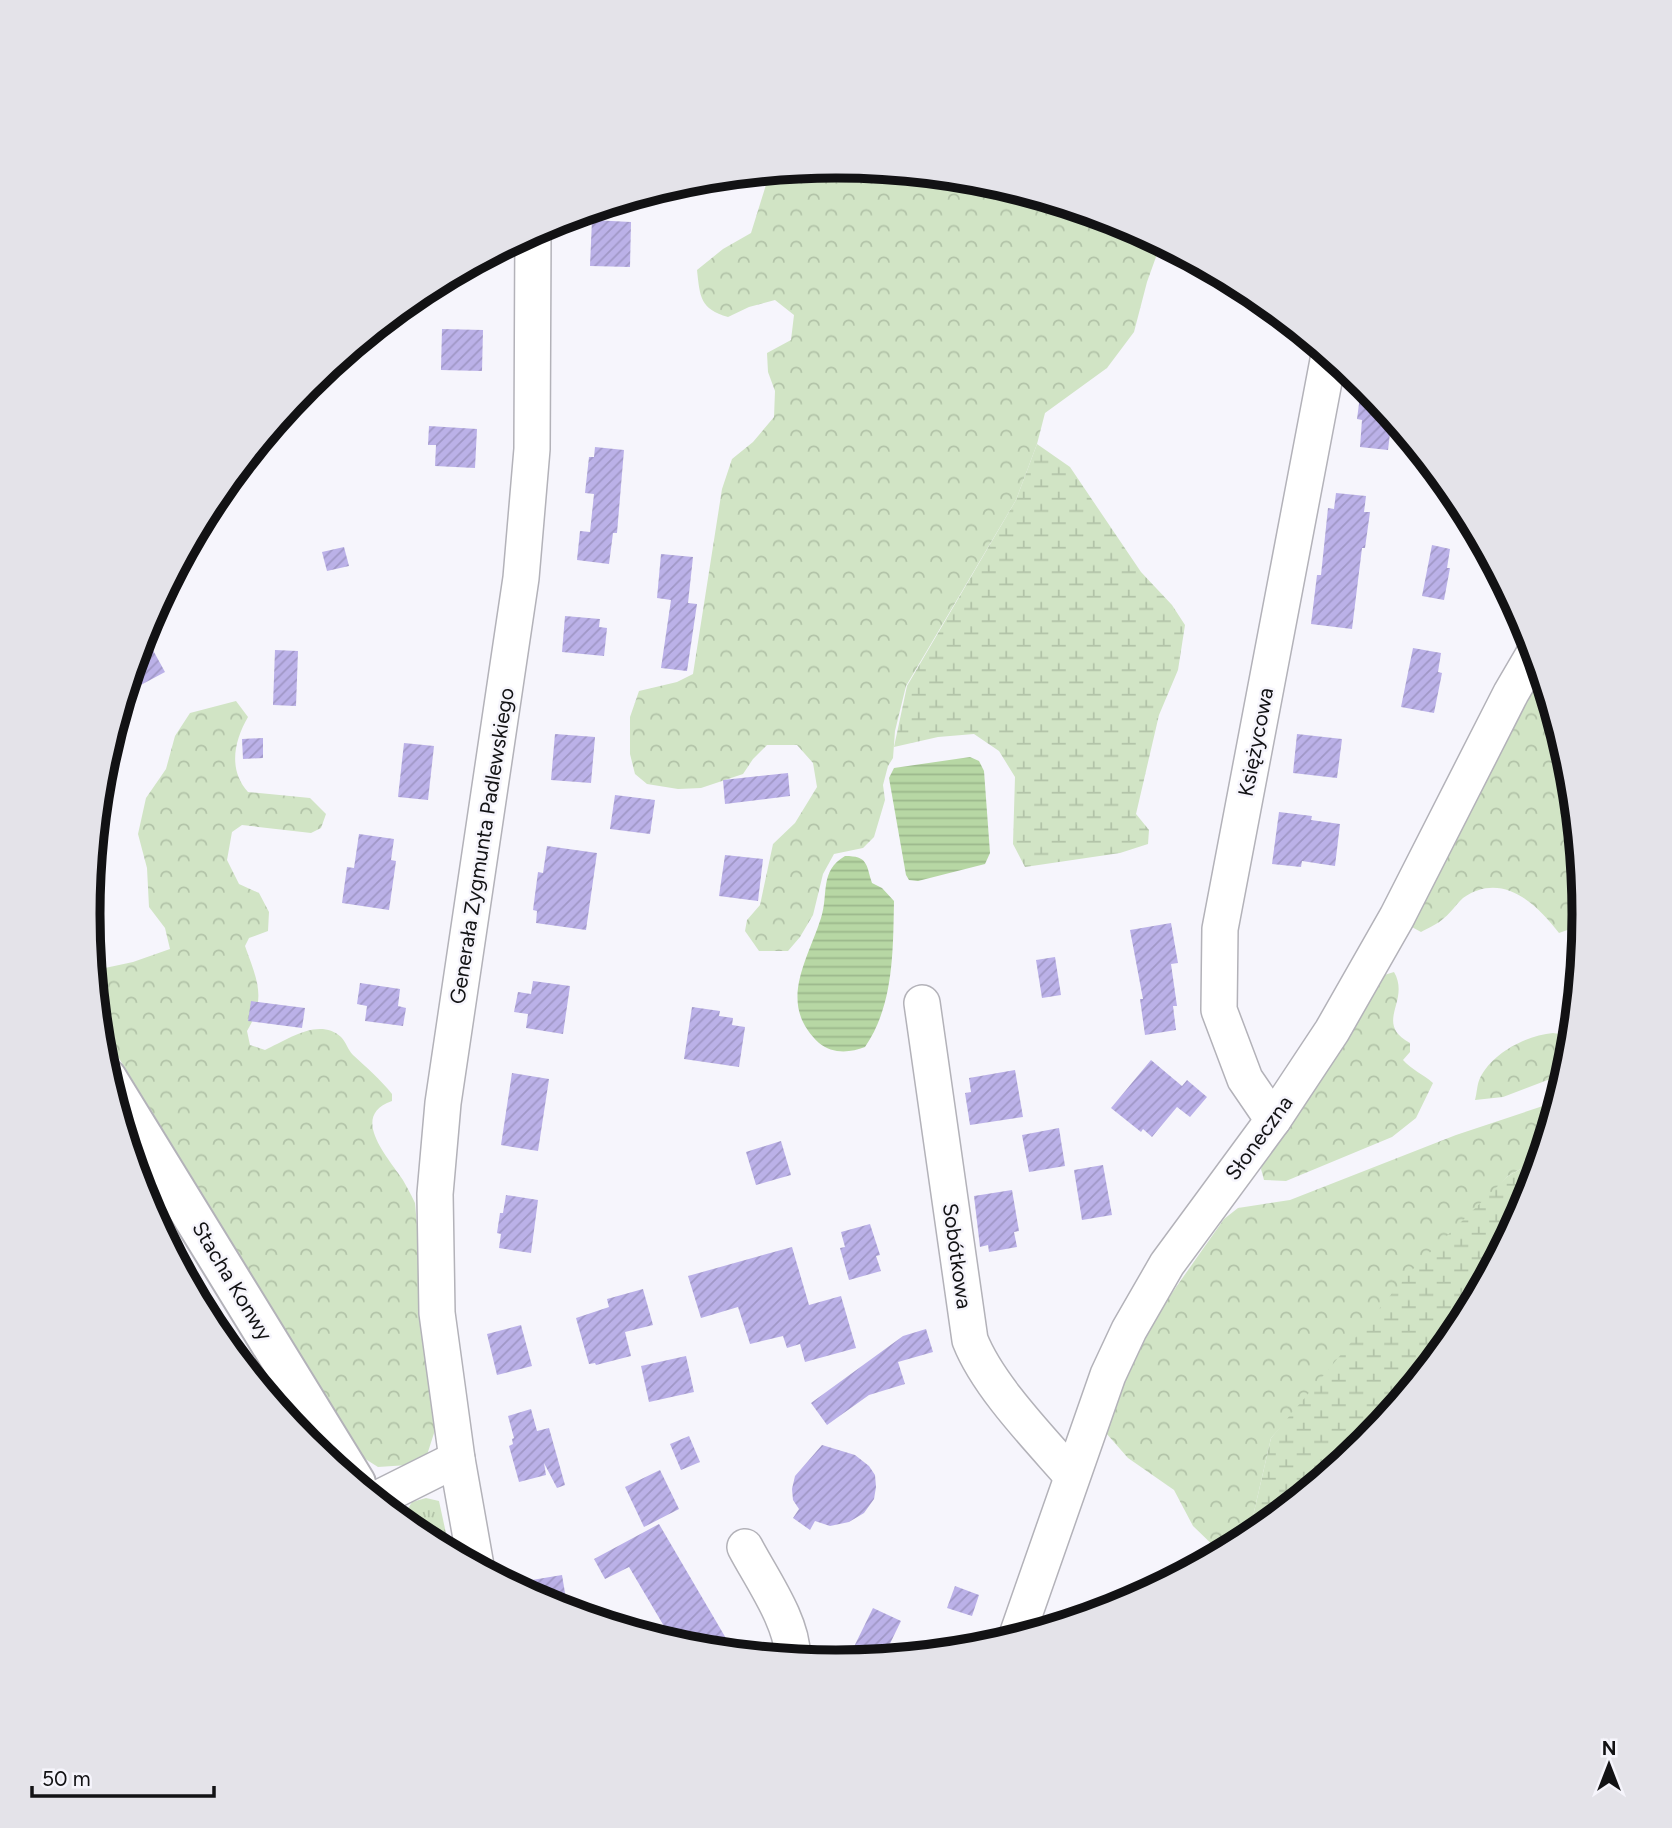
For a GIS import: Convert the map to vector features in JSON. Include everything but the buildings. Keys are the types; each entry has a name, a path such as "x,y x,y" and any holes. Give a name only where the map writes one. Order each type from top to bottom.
{"main road":[{"name":"Stacha Konwy","path":"126,1110 341,1459"}],"street":[{"name":"Generała Zygmunta Padlewskiego","path":"474,1555 457,1459 437,1313 435,1194 443,1103 521,578 532,449 533,244"},
{"name":"Księżycowa","path":"1273,1120 1245,1079 1219,1010 1220,929 1327,366"},
{"name":"Słoneczna","path":"1020,1627 1108,1375 1129,1330 1167,1264 1273,1120 1332,1031 1396,917 1528,664"},
{"name":"Sobótkowa","path":"922,1003 970,1340 1004,1395 1072,1476"},
{"path":"385,1495 457,1459"},
{"path":"745,1547 784,1620 793,1649"}],"green space":[{"path":"884,179 980,192 1027,203 1073,217 1158,252 1134,332 1107,368 1045,413 1037,444 1016,500 906,686 895,731 893,758 883,785 885,800 874,837 863,848 834,854 823,874 813,915 788,951 759,951 745,931 747,920 760,905 773,844 795,823 817,787 813,763 797,745 767,745 743,774 701,788 678,789 647,784 635,774 630,754 630,717 639,691 677,682 693,674 722,489 732,459 753,442 774,417 775,391 768,372 767,353 791,340 794,315 775,300 749,307 728,317 719,314 703,301 697,270 723,249 751,233 767,181"},
{"path":"1037,444 1070,467 1141,572 1172,605 1185,625 1178,670 1159,715 1136,814 1149,830 1148,844 1120,853 1025,867 1013,844 1015,777 999,751 974,734 938,737 894,747 907,686 1016,500"},
{"path":"1536,686 1558,770 1566,818 1571,866 1572,928 1559,933 1540,911 1517,894 1491,888 1463,898 1442,920 1421,932 1410,926 1493,759"},
{"path":"236,701 248,717 239,736 235,755 238,774 248,792 310,798 326,814 321,828 311,833 242,825 232,832 227,860 239,884 259,893 269,912 268,931 249,938 245,946 258,989 257,1009 247,1031 250,1045 265,1050 303,1032 323,1029 332,1031 341,1037 353,1055 392,1094 392,1101 380,1107 372,1124 379,1144 415,1203 435,1430 427,1455 408,1465 378,1467 359,1455 315,1388 255,1280 112,1047 102,971 170,949 165,928 149,907 147,868 138,834 146,798 166,769 175,736 190,713"},
{"path":"1394,972 1398,993 1394,1028 1410,1043 1410,1052 1403,1060 1433,1083 1416,1118 1392,1137 1286,1181 1264,1180 1261,1169 1268,1150 1381,976"},
{"path":"1543,1034 1562,1034 1553,1078 1503,1097 1475,1100 1480,1078 1493,1061 1511,1047"},
{"path":"1547,1105 1528,1165 1508,1176 1271,1438 1252,1521 1214,1546 1193,1526 1174,1490 1128,1458 1106,1433 1111,1404 1140,1343 1224,1219 1238,1208 1290,1200 1456,1135"},
{"path":"1528,1165 1496,1240 1474,1282 1420,1362 1357,1435 1321,1468 1252,1521 1271,1438 1410,1272 1508,1176"},
{"path":"426,1498 439,1501 447,1539 406,1511 412,1502"}],"shaded area":[{"path":"970,757 979,761 984,771 990,853 985,864 918,881 909,880 889,778 894,768"},
{"path":"845,856 865,862 872,883 882,888 894,901 894,920 887,995 875,1031 865,1047 841,1051 824,1047 806,1028 797,998 803,967 821,918 828,876 831,869"}]}
